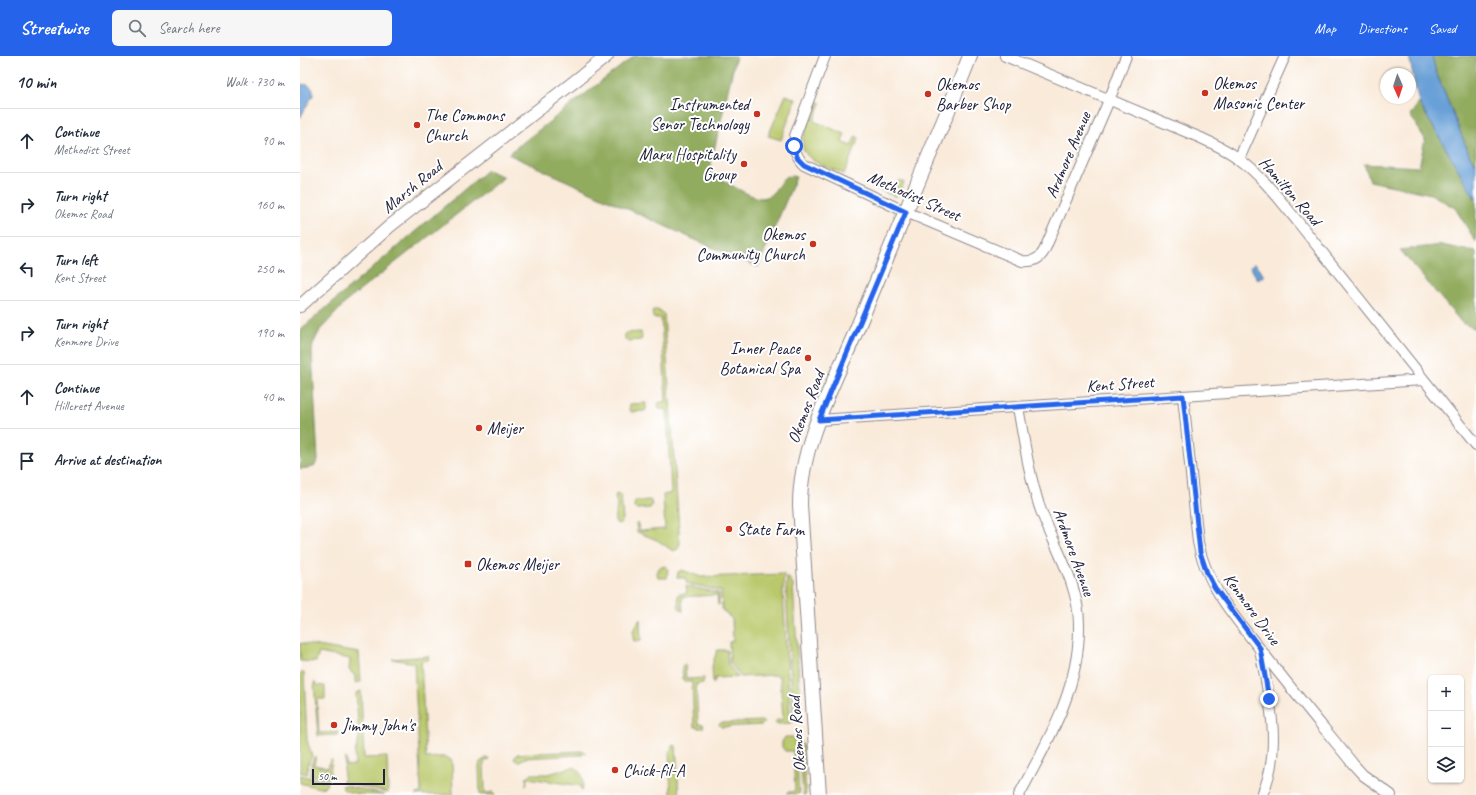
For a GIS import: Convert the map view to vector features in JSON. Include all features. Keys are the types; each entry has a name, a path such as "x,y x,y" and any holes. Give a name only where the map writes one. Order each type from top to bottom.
{"main road":[{"name":"Okemos Road","path":"819,795 800,494 804,462 819,420 970,56"}],"street":[{"name":"Marsh Road","path":"300,306 390,226 607,56"},
{"name":"Methodist Street","path":"826,56 795,136 794,146 797,157 804,164 906,212 1022,261 1031,261"},
{"name":"Hamilton Road","path":"1005,56 1110,98 1201,138 1220,147 1239,159 1255,172 1272,191 1476,446"},
{"name":"Ardmore Avenue","path":"1031,261 1039,258 1044,251 1110,98 1126,56"},
{"path":"1239,159 1285,56"},
{"name":"Kent Street","path":"819,420 1423,380"},
{"name":"Kenmore Drive","path":"1183,396 1198,542 1204,564 1211,581 1219,595 1287,683 1353,764 1375,785 1392,795"},
{"name":"Ardmore Avenue","path":"1018,407 1034,488 1041,509 1072,583 1077,602 1079,624 1076,664 1064,707 1051,736 1019,795"},
{"path":"1260,648 1269,699 1273,739 1272,761 1269,778 1262,795"},
{"path":"1269,699 1269,692 1272,686 1279,682 1287,683"}],"green space":[{"path":"634,56 736,56 711,163 712,172 738,189 761,198 772,194 785,178 790,176 796,177 758,267 508,154"},
{"path":"1432,56 1476,56 1476,164 1470,156 1436,72"},
{"path":"786,95 796,99 781,140 768,136"},
{"path":"817,101 821,103 814,121 845,134 842,142 851,146 856,136 859,138 844,174 823,166 810,158 805,152 803,138"},
{"path":"1419,103 1476,200 1476,242 1455,208 1431,194 1370,181 1364,164 1419,167 1425,139 1410,115"},
{"path":"487,170 504,177 348,300 320,330 313,344 312,352 318,460 314,467 300,469 300,330"},
{"path":"874,178 896,187 899,180 904,182 899,194 895,197 870,186"},
{"path":"1441,245 1476,252 1476,329 1462,323 1400,250"},
{"path":"653,310 660,310 664,315 680,544 678,549 673,551 657,540 637,532 636,524 637,522 638,523 639,531 665,529 663,495 671,493 667,410 659,409 658,403 666,401 661,318 653,318"},
{"path":"641,332 641,340 627,341 625,339 625,333"},
{"path":"646,403 645,411 631,412 629,410 630,404"},
{"path":"616,494 621,495 623,520 619,524 616,523 615,520 617,506 615,498"},
{"path":"650,500 652,506 650,508 636,509 634,507 635,501"},
{"path":"665,566 668,568 667,578 658,578 657,573 659,568"},
{"path":"682,570 701,577 784,574 783,591 790,713 792,723 778,724 775,722 783,719 780,677 775,675 741,677 730,663 729,642 733,641 732,619 722,610 721,591 686,583 686,578 677,578 678,572"},
{"path":"787,576 793,585 801,710 799,716 794,722 786,591"},
{"path":"686,586 719,593 719,605 717,595 682,597 683,612 679,608 678,596 679,594 687,593"},
{"path":"640,619 641,641 634,641 633,632"},
{"path":"300,643 359,653 361,682 355,683 355,676 349,670 350,659 319,653 316,662 300,661"},
{"path":"717,650 727,650 728,664 738,677 715,678 715,682 713,684 712,666"},
{"path":"428,656 428,660 421,661 426,758 444,757 452,761 453,795 416,795 421,792 414,663 392,659"},
{"path":"685,664 686,679 704,678 703,683 696,684 698,724 704,725 703,728 694,726 692,682 685,682 683,680 682,666"},
{"path":"300,673 304,673 307,740 312,756 309,762 307,774 300,772"},
{"path":"314,682 316,685 325,686 325,699 317,699 319,733 338,732 338,735 318,736"},
{"path":"361,691 364,758 387,757 388,793 343,782 345,758 346,766 355,765 355,752 359,738 356,693"},
{"path":"762,721 764,723 762,725 721,727 719,725 720,723"},
{"path":"785,737 793,737 796,745 799,794 786,794 788,792 795,791 793,751 785,751 782,747 782,742"},
{"path":"797,738 803,746 806,795 803,795"},
{"path":"673,745 676,746 679,795 671,795 669,752"},
{"path":"584,751 586,753 581,755 525,758 518,762 514,759 517,754"},
{"path":"316,756 314,765 328,768 330,760 332,760 329,779 310,775 312,763 314,757"},
{"path":"486,758 489,759 488,761 484,761 485,793 494,792 495,795 480,795 479,767 480,762"},
{"path":"573,767 581,773 583,784 582,791 580,785 528,778 526,785 527,777 531,774 548,774"},
{"path":"300,775 328,782 325,787 319,788 300,783"},
{"path":"342,785 385,795 351,792 343,789"}],"water":[{"path":"1409,56 1432,56 1436,72 1470,156 1476,164 1476,200 1419,103 1416,89 1416,68 1412,68"},
{"path":"300,84 308,85 313,89 313,95 300,118"},
{"path":"1255,263 1264,276 1258,280 1250,267"}],"place":[{"name":"Okemos Masonic Center","path":"1205,93"},
{"name":"Okemos Barber Shop","path":"928,94"},
{"name":"Instrumented Senor Technology","path":"757,114"},
{"name":"The Commons Church","path":"417,125"},
{"name":"Maru Hospitality Group","path":"744,164"},
{"name":"Okemos Community Church","path":"813,244"},
{"name":"Inner Peace Botanical Spa","path":"808,358"},
{"name":"Meijer","path":"479,428"},
{"name":"State Farm","path":"729,529"},
{"name":"Okemos Meijer","path":"468,564"},
{"name":"Jimmy John's","path":"334,725"},
{"name":"Chick-fil-A","path":"615,770"}],"route":[{"path":"794,146 797,157 804,164 906,212 828,395 819,420 1183,396 1200,552 1207,573 1219,595 1260,648 1269,699"}]}
